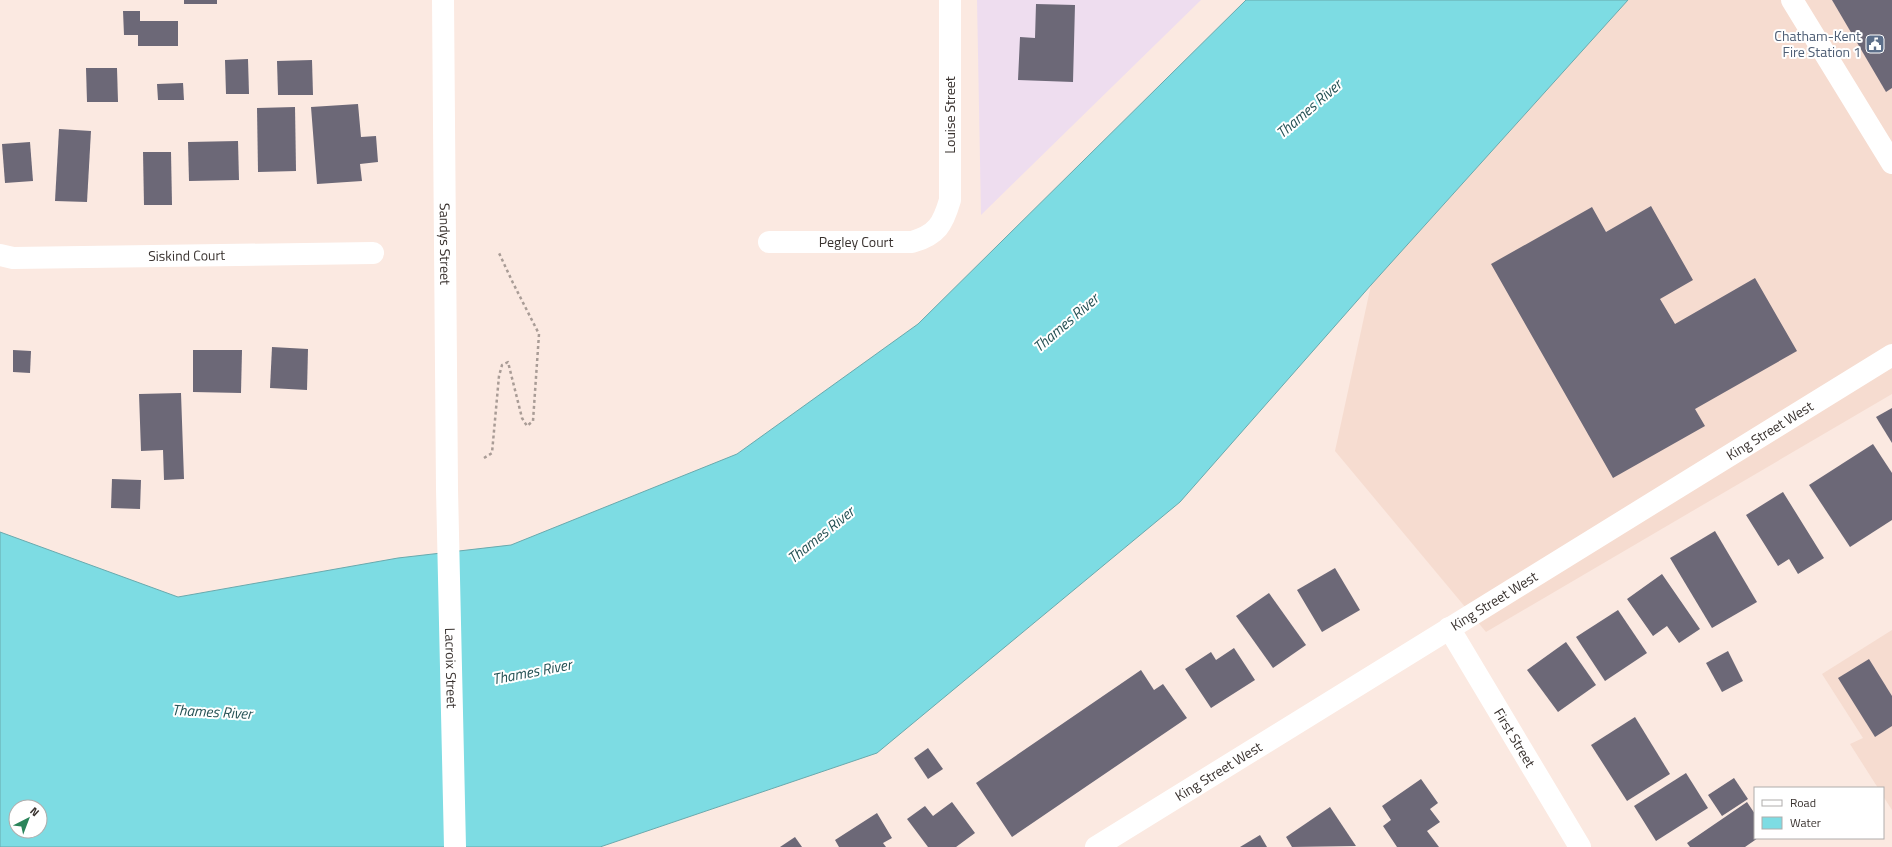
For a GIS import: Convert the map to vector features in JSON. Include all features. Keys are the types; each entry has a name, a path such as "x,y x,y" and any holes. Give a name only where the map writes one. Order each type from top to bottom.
{"street":[{"name":"Sandys Street","path":"443,0 447,489"},
{"name":"Louise Street","path":"938,227 945,215 950,200 950,0"},
{"path":"1792,0 1892,163"},
{"name":"Pegley Court","path":"768,242 912,242 927,238 938,227"},
{"name":"Siskind Court","path":"0,255 13,258 373,252"},
{"name":"King Street West","path":"1096,847 1892,355"},
{"name":"Lacroix Street","path":"447,489 455,847"},
{"name":"First Street","path":"1449,628 1580,847"}],"path":[{"path":"484,458 492,453 499,376 502,364 508,362 522,418 527,426 533,421 537,382 539,334 512,283 499,253"}],"shaded area":[{"path":"977,0 1201,0 981,215"},
{"path":"1628,0 1892,0 1892,394 1486,632 1335,451 1371,285"},
{"path":"1892,630 1892,810 1884,798 1884,787 1877,787 1850,744 1863,738 1822,674"}],"water":[{"name":"Thames River","path":"1246,0 1628,0 1371,285 1180,502 877,753 600,847 0,847 0,532 178,597 398,558 511,545 737,454 918,324"}],"building":[{"path":"184,0 217,0 217,4 184,4"},
{"name":"Chatham-Kent Fire Station 1","path":"1832,0 1892,0 1892,88 1886,92"},
{"path":"1036,4 1075,5 1073,82 1018,80 1020,37 1035,38"},
{"path":"123,11 140,11 140,21 178,21 178,46 138,46 138,35 124,35"},
{"path":"248,59 249,94 226,94 225,60"},
{"path":"312,60 313,95 278,95 277,61"},
{"path":"86,68 117,68 118,102 87,102"},
{"path":"183,83 184,100 158,100 157,84"},
{"path":"358,104 361,137 376,136 378,162 360,164 362,181 317,184 311,107"},
{"path":"295,107 296,171 258,172 257,108"},
{"path":"59,129 91,131 87,202 55,201"},
{"path":"238,141 239,180 189,181 188,142"},
{"path":"30,142 33,181 5,183 2,144"},
{"path":"143,152 171,152 172,205 144,205"},
{"path":"1651,206 1693,280 1660,299 1675,324 1755,278 1797,351 1695,409 1705,426 1613,478 1491,264 1592,207 1606,232"},
{"path":"272,347 308,349 307,390 270,388"},
{"path":"13,350 31,351 30,373 13,372"},
{"path":"193,350 242,350 241,393 193,392"},
{"path":"181,393 184,479 164,480 163,450 141,451 139,394"},
{"path":"1892,408 1892,443 1876,417"},
{"path":"1873,444 1892,473 1892,520 1850,547 1809,485"},
{"path":"112,479 141,480 140,509 111,508"},
{"path":"1783,492 1824,558 1798,574 1789,559 1778,566 1746,515"},
{"path":"1715,531 1757,602 1712,628 1670,558"},
{"path":"1335,568 1360,610 1322,632 1297,590"},
{"path":"1662,574 1700,629 1679,643 1667,626 1653,636 1627,599"},
{"path":"1269,593 1306,645 1273,668 1236,616"},
{"path":"1618,610 1647,653 1605,681 1576,637"},
{"path":"1566,642 1596,685 1558,712 1527,670"},
{"path":"1234,648 1255,680 1211,708 1185,669 1211,652 1216,660"},
{"path":"1728,651 1743,681 1722,692 1706,663"},
{"path":"1869,659 1892,696 1892,726 1875,737 1838,678"},
{"path":"1141,670 1154,690 1163,684 1187,718 1012,837 976,783"},
{"path":"1635,717 1670,774 1627,801 1591,745"},
{"path":"928,748 943,769 928,779 914,758"},
{"path":"1686,773 1708,808 1656,841 1634,806"},
{"path":"1734,778 1748,799 1722,816 1708,795"},
{"path":"1421,779 1438,803 1430,809 1440,822 1427,831 1439,847 1397,847 1383,826 1391,820 1382,806"},
{"path":"952,802 975,833 956,847 928,847 907,819 925,806 933,816"},
{"path":"1747,802 1754,812 1754,839 1757,839 1745,847 1690,847 1687,843"},
{"path":"1330,807 1356,846 1292,847 1286,837"},
{"path":"877,813 892,838 883,843 886,847 839,847 835,840"},
{"path":"1260,835 1267,847 1240,847"},
{"path":"795,837 802,847 780,847"}],"place":[{"name":"Chatham-Kent Fire Station 1","path":"1875,44"}]}
